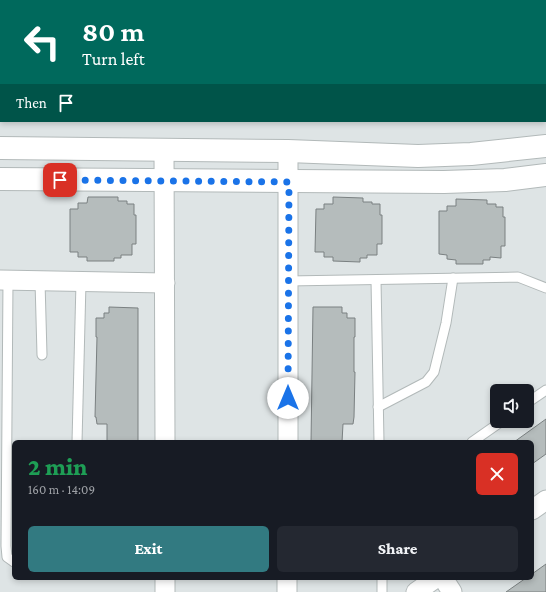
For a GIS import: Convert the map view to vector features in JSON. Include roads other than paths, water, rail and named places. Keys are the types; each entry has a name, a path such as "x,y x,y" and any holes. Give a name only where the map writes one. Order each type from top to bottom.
{"street":[{"path":"0,148 288,151 418,156 471,154 546,146"},
{"path":"164,150 165,440"},
{"path":"288,151 288,440"},
{"path":"0,179 444,182 506,180 546,174"},
{"path":"4,280 165,283"},
{"path":"534,509 546,500"},
{"path":"165,580 165,592"},
{"path":"287,580 287,592"},
{"path":"416,592 433,580"},
{"path":"444,580 452,592"}],"lane":[{"path":"378,407 426,382 434,372 446,323 453,278"},
{"path":"288,281 518,278 546,288"},
{"path":"4,280 6,546 7,557 12,561"},
{"path":"376,280 379,440"},
{"path":"40,281 42,355"},
{"path":"77,440 81,282"},
{"path":"534,398 546,390"},
{"path":"475,440 492,428"},
{"path":"382,580 382,592"}]}
